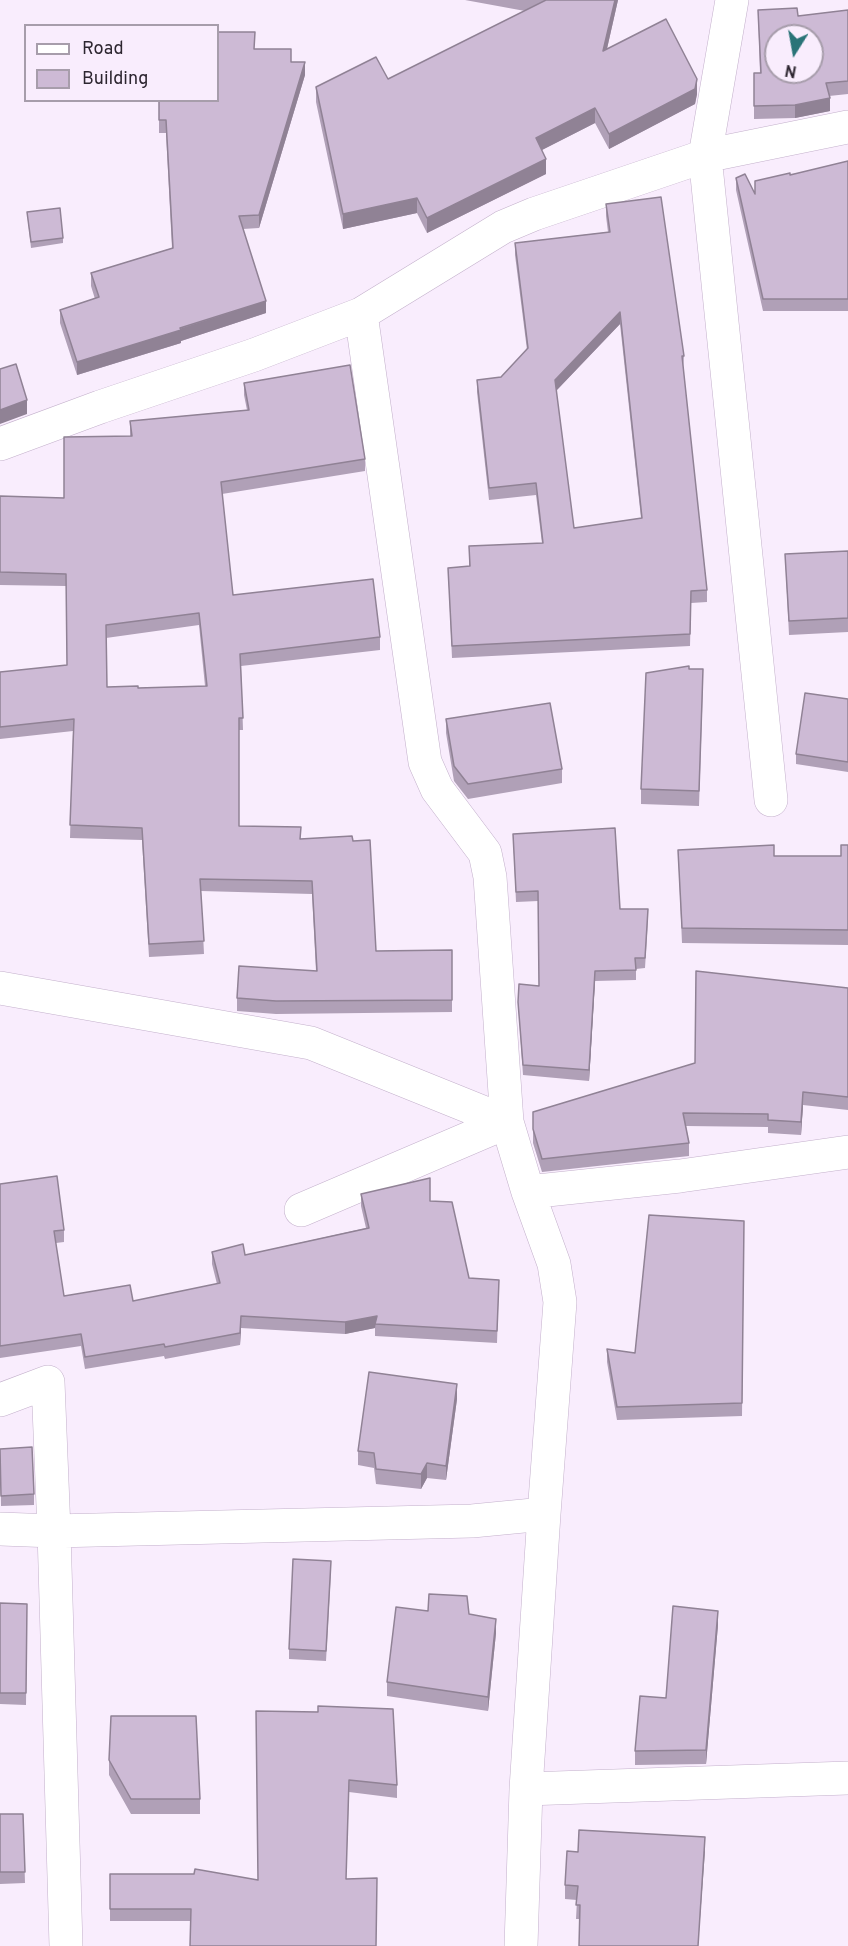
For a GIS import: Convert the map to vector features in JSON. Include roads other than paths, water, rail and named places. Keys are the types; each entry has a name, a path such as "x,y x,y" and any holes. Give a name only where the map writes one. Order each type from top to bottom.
{"street":[{"path":"732,0 705,156 771,800"},
{"path":"0,444 100,407 254,355 361,314 503,227 534,214 705,156 848,127"},
{"path":"361,314 425,762 437,789 485,853 490,878 507,1122 528,1192 554,1264 560,1302 526,1789 521,1946"},
{"path":"0,988 311,1043 507,1122"},
{"path":"302,1210 507,1122"},
{"path":"528,1192 680,1176 848,1152"},
{"path":"0,1400 48,1382 66,1946"},
{"path":"0,1529 54,1531 472,1521 544,1514"},
{"path":"526,1789 848,1778"}]}
